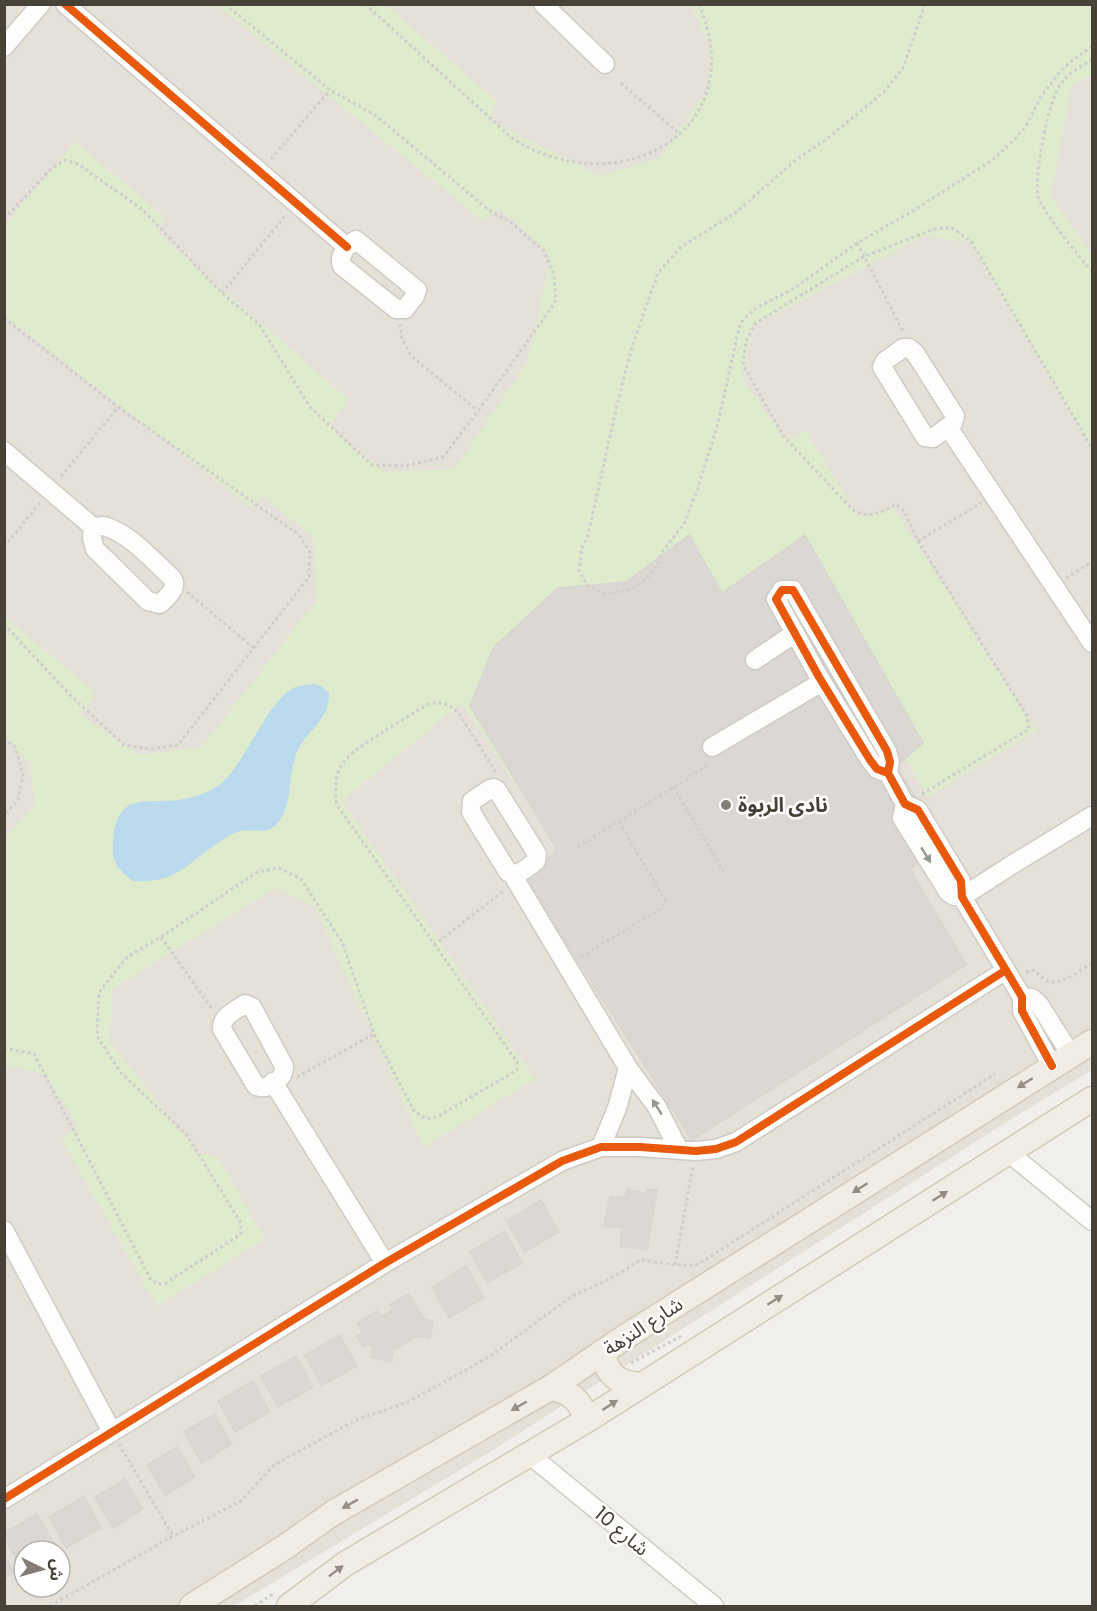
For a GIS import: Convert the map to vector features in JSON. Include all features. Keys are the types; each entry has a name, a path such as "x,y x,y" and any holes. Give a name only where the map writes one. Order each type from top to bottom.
{"main road":[{"name":"شارع النزهة","path":"192,1606 285,1547 333,1513 550,1388 602,1352 1092,1042"},
{"path":"289,1606 345,1564 587,1420 1092,1099"},
{"path":"602,1352 605,1366 614,1377 627,1384 641,1385"},
{"path":"550,1388 563,1390 574,1397 583,1407 587,1420"}],"street":[{"path":"4,47 41,4"},
{"path":"65,4 347,247"},
{"path":"543,4 604,64"},
{"path":"356,240 361,242 417,290 416,296 405,309 396,309 342,266 341,255 347,247 356,240"},
{"path":"903,348 909,348 915,353 955,417 953,423 933,438 925,437 882,367 885,361 903,348"},
{"path":"948,427 1092,643"},
{"path":"4,451 93,527 104,526 124,536 175,582 175,587 160,604 148,601 95,549 92,538 93,527"},
{"path":"888,773 877,769 870,760 821,679 776,599 782,590 788,588 793,590 888,751 890,762 888,773 905,804 902,818 948,891 954,896 962,897 1092,816"},
{"path":"755,660 795,633"},
{"path":"712,747 838,666"},
{"path":"514,878 516,874 536,861 537,854 497,790 490,789 472,801 471,812 514,878 628,1068 687,1150"},
{"path":"962,897 1022,997 1032,998 1040,1004 1062,1060"},
{"path":"4,1499 385,1263 562,1161 601,1147 716,1149 736,1142 1009,975"},
{"path":"245,1005 252,1007 284,1066 282,1077 275,1086 256,1086 222,1029 221,1023 224,1018 245,1005"},
{"path":"601,1147 617,1108 628,1068"},
{"path":"275,1086 385,1263"},
{"path":"1009,1153 1092,1221"},
{"path":"6,1239 112,1432"},
{"name":"شارع 10","path":"530,1455 714,1606"}],"path":[{"path":"365,4 501,130 524,146 565,162 608,164 647,154 681,135 702,104 712,70 710,33 699,4"},
{"path":"764,4 771,4"},
{"path":"925,4 903,68 884,92 824,141 797,159 735,213 681,247 658,273 632,347 588,535 582,548 579,571 588,585 605,593 620,592 635,587 657,566 662,552 684,524 699,484 717,423 730,361 742,321 756,308 793,290 857,243 994,159 1027,124 1041,97 1058,74 1068,63 1092,46"},
{"path":"1092,59 1062,82 1049,111 1040,147 1038,198 1080,260 1092,271"},
{"path":"621,83 681,135"},
{"path":"260,172 330,90"},
{"path":"222,293 296,203"},
{"path":"905,804 1029,729 1027,716 918,541 904,511 896,504 882,513 861,514 850,507 784,437 743,365 746,340 756,323 863,257 934,229 952,228 971,241 1092,448"},
{"path":"857,243 915,353"},
{"path":"402,310 400,330 405,348 411,356 478,411"},
{"path":"4,318 118,407"},
{"path":"918,541 994,495"},
{"path":"1054,586 1092,562"},
{"path":"175,582 255,649"},
{"path":"4,624 70,695"},
{"path":"4,1048 34,1054 154,1282 161,1285 166,1283 241,1234 241,1223 186,1134 121,1073 97,1036 99,992 127,957 161,937 257,872 279,868 302,879 342,942 374,1034 414,1112 426,1119 437,1117 517,1070 517,1062 337,805 335,786 340,769 351,753 428,704 443,703 450,705 458,712 496,770 499,781 497,790"},
{"path":"4,738 15,747 23,775 18,800 4,815"},
{"path":"578,847 704,768 713,759 712,747"},
{"path":"673,787 726,875"},
{"path":"566,966 660,909 666,902 620,820"},
{"path":"434,945 514,878"},
{"path":"161,937 221,1023"},
{"path":"1009,975 1034,970 1047,981 1055,982 1063,980 1092,963"},
{"path":"275,1086 374,1034"},
{"path":"50,1606 173,1536 241,1501 274,1465 356,1420 408,1402 489,1357 572,1296 610,1279 641,1260 675,1265 697,1265 995,1074"},
{"path":"675,1265 687,1150"},
{"path":"112,1432 173,1536"}],"shaded area":[{"path":"5,5 1092,5 1092,1070 493,1450 234,1606 5,1606"}],"green space":[{"path":"217,5 386,5 497,101 489,120 600,176 658,159 709,88 709,44 691,5 1092,5 1092,74 1071,87 1051,196 1092,255 1092,450 969,242 924,236 753,326 742,378 786,440 806,431 858,517 894,508 1037,731 928,797 898,746 735,611 692,550 566,861 462,703 342,801 535,1079 424,1147 314,906 276,888 112,989 110,1042 198,1153 218,1157 265,1239 157,1306 62,1141 78,1126 45,1074 5,1065 5,840 35,804 30,762 5,738 4,616 95,692 82,715 139,755 202,747 316,601 313,537 263,496 250,507 5,316 5,225 75,142 165,217 158,233 348,399 330,427 384,472 455,469 527,363 551,258 501,209 483,221"}],"water":[{"path":"314,684 321,686 329,693 326,711 297,752 288,800 282,817 276,825 268,830 242,831 233,834 181,870 161,879 133,881 124,874 117,866 113,856 113,836 121,813 126,808 139,802 191,798 216,787 235,768 265,719 282,697 291,689"}],"building":[{"name":"نادى الربوة","path":"689,535 722,593 805,535 923,743 896,766 945,844 910,869 966,965 692,1140 527,881 557,849 470,706 494,647 558,588 626,582"},
{"path":"694,564 732,608 709,619 703,657 722,679 668,724 661,753 602,742 608,709 568,700 576,665 621,672 651,647 665,597"},
{"path":"627,1189 646,1193 647,1189 657,1190 647,1250 620,1246 622,1228 604,1226 610,1196 625,1198"},
{"path":"541,1200 559,1232 524,1252 507,1221"},
{"path":"505,1231 522,1263 487,1283 470,1252"},
{"path":"466,1266 484,1298 449,1318 432,1287"},
{"path":"409,1294 424,1319 433,1321 430,1339 417,1336 394,1350 391,1362 371,1357 373,1348 370,1344 363,1346 356,1336 363,1332 357,1323 377,1311 381,1317 393,1310 390,1304"},
{"path":"339,1335 357,1366 322,1386 305,1355"},
{"path":"296,1356 313,1387 278,1407 261,1376"},
{"path":"253,1381 270,1412 235,1432 218,1401"},
{"path":"214,1414 232,1444 202,1463 184,1432"},
{"path":"177,1447 195,1477 165,1496 147,1465"},
{"path":"125,1479 143,1509 113,1528 95,1497"},
{"path":"84,1496 101,1528 72,1545 72,1539 61,1539 49,1517"},
{"path":"37,1514 52,1539 12,1539 12,1552 4,1538 4,1533"},
{"path":"4,1555 12,1574 4,1578"}],"cycle path":[{"path":"65,4 347,247"},
{"path":"888,773 877,769 870,760 819,677 776,599 782,590 793,590 887,751 890,762 888,773 905,804 918,810 961,881 962,897 1022,997 1022,1011 1052,1066"},
{"path":"4,1499 385,1263 562,1161 601,1147 696,1151 716,1149 736,1142 1006,970"}],"place":[{"name":"نادى الربوة","path":"726,805"}]}
